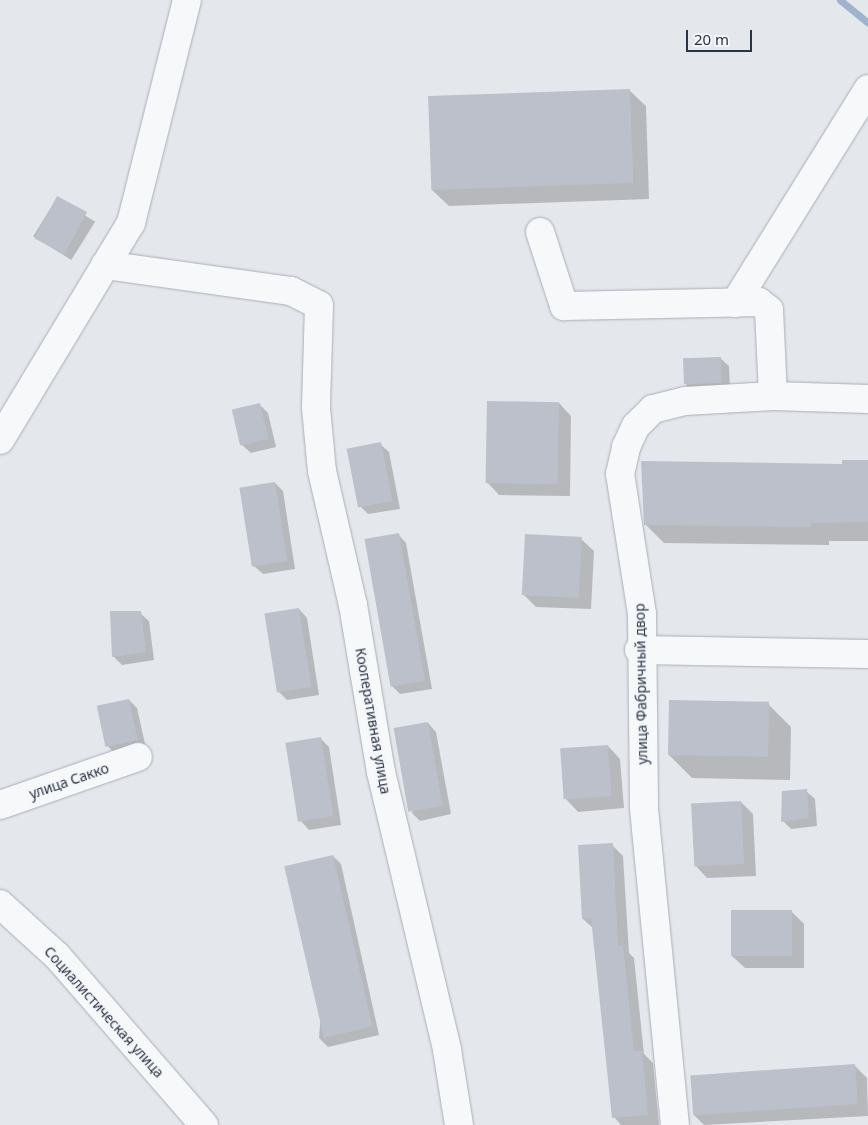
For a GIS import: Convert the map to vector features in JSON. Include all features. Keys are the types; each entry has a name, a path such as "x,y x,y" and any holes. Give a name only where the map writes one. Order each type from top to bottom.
{"street":[{"path":"1,427 132,223 187,0"},
{"path":"735,302 868,90"},
{"path":"540,232 564,306 759,302 769,310 773,396"},
{"name":"Кооперативная улица","path":"105,265 291,291 316,300 322,314 316,356 322,471 338,529 381,772 447,1050 459,1125"},
{"name":"улица Фабричный двор","path":"675,1125 644,807 639,650 642,614 620,474 636,426 653,409 686,401 773,396 868,399"},
{"path":"639,650 868,654"},
{"name":"улица Сакко","path":"0,805 138,758"},
{"name":"Социалистическая улица","path":"0,904 56,956 204,1125"}],"building":[{"path":"630,89 633,183 431,190 428,96"},
{"path":"57,196 87,212 64,254 34,238"},
{"path":"721,357 722,383 684,384 683,358"},
{"path":"487,401 559,402 558,484 486,483"},
{"path":"260,403 268,439 240,446 232,410"},
{"path":"381,442 392,501 358,508 347,449"},
{"path":"842,460 868,460 868,522 811,523 811,527 644,525 641,461 842,464"},
{"path":"275,482 288,561 252,567 239,488"},
{"path":"399,533 425,681 391,687 365,539"},
{"path":"525,534 582,537 579,598 522,595"},
{"path":"299,608 312,687 277,692 264,613"},
{"path":"110,611 141,611 146,652 112,657"},
{"path":"129,699 138,740 105,747 97,706"},
{"path":"669,700 769,702 768,757 668,755"},
{"path":"428,722 443,806 408,812 394,728"},
{"path":"321,737 334,816 298,822 285,743"},
{"path":"608,745 612,796 564,799 560,748"},
{"path":"807,789 809,818 781,822 782,791"},
{"path":"741,801 744,864 694,867 691,804"},
{"path":"613,843 618,946 623,946 634,1051 642,1051 648,1115 612,1118 591,918 582,919 578,845"},
{"path":"333,855 373,1026 324,1038 284,866"},
{"path":"731,910 792,910 792,956 731,956"},
{"path":"855,1064 858,1104 693,1115 690,1076"}],"waterway":[{"path":"840,0 868,23"}]}
